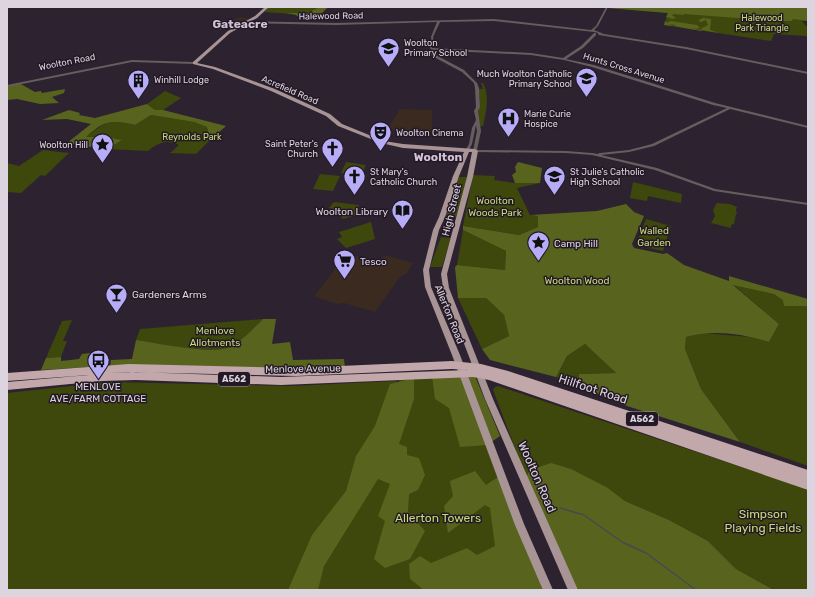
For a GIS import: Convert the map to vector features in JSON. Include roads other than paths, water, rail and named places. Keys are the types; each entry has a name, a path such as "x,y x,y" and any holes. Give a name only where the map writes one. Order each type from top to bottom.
{"highway":[{"name":"Menlove Avenue","path":"7,386 104,373 129,368 296,372 445,365 461,369"},
{"name":"Menlove Avenue","path":"7,377 104,373 136,376 281,381 461,369 477,370"},
{"name":"Hillfoot Road","path":"477,370 499,380 808,485"},
{"name":"Hillfoot Road","path":"477,370 520,379 808,475"}],"main road":[{"path":"194,63 229,32 259,15 267,7"},
{"name":"Acrefield Road","path":"194,63 214,68 274,90 328,115 340,125 376,140 403,146 475,151"},
{"name":"High Street","path":"426,270 436,230 467,151"},
{"name":"High Street","path":"444,274 470,177 475,151"},
{"name":"Allerton Road","path":"426,270 428,287 461,369"},
{"name":"Allerton Road","path":"444,274 446,288 477,370"},
{"path":"445,365 449,363 456,355"},
{"path":"461,369 517,518 548,590"},
{"name":"Woolton Road","path":"477,370 573,590"},
{"path":"485,389 490,381 499,380"}],"street":[{"path":"564,59 582,47 593,33 607,7"},
{"name":"Halewood Road","path":"248,22 336,24 506,20 686,48 808,73"},
{"path":"439,22 432,37 433,43 430,46 445,58 446,61 463,71 475,83 478,93 477,120 479,130 475,151 576,152 600,155 656,169 714,190 808,204"},
{"name":"Hunts Cross Avenue","path":"432,49 531,54 564,59 593,66 730,108 808,127"},
{"name":"Woolton Road","path":"7,86 132,61 194,63"},
{"path":"600,155 628,151 653,145 730,108"},
{"path":"467,151 471,141 473,126 477,120"}],"waterway":[{"path":"560,508 584,515 622,542 646,553 696,590"}],"place":[{"name":"Woolton Primary School","path":"388,68"},
{"name":"Much Woolton Catholic Primary School","path":"587,98"},
{"name":"Winhill Lodge","path":"139,100"},
{"name":"Marie Curie Hospice","path":"508,138"},
{"name":"Woolton Cinema","path":"380,152"},
{"name":"Woolton Hill","path":"103,164"},
{"name":"Saint Peter's Church","path":"333,168"},
{"name":"St Mary's Catholic Church","path":"354,196"},
{"name":"St Julie's Catholic High School","path":"555,196"},
{"name":"Woolton Library","path":"403,230"},
{"name":"Camp Hill","path":"539,262"},
{"name":"Tesco","path":"344,280"},
{"name":"Gardeners Arms","path":"117,314"},
{"name":"MENLOVE AVE/FARM COTTAGE","path":"98,380"}],"district":[{"name":"Gateacre","path":"240,24"},
{"name":"Woolton","path":"438,157"}],"park label":[{"name":"Halewood Park Triangle","path":"762,24"},
{"name":"Reynolds Park","path":"192,137"},
{"name":"Woolton Woods Park","path":"495,206"},
{"name":"Walled Garden","path":"654,236"},
{"name":"Woolton Wood","path":"577,280"},
{"name":"Menlove Allotments","path":"215,336"},
{"name":"Allerton Towers","path":"438,518"},
{"name":"Simpson Playing Fields","path":"763,521"}]}
